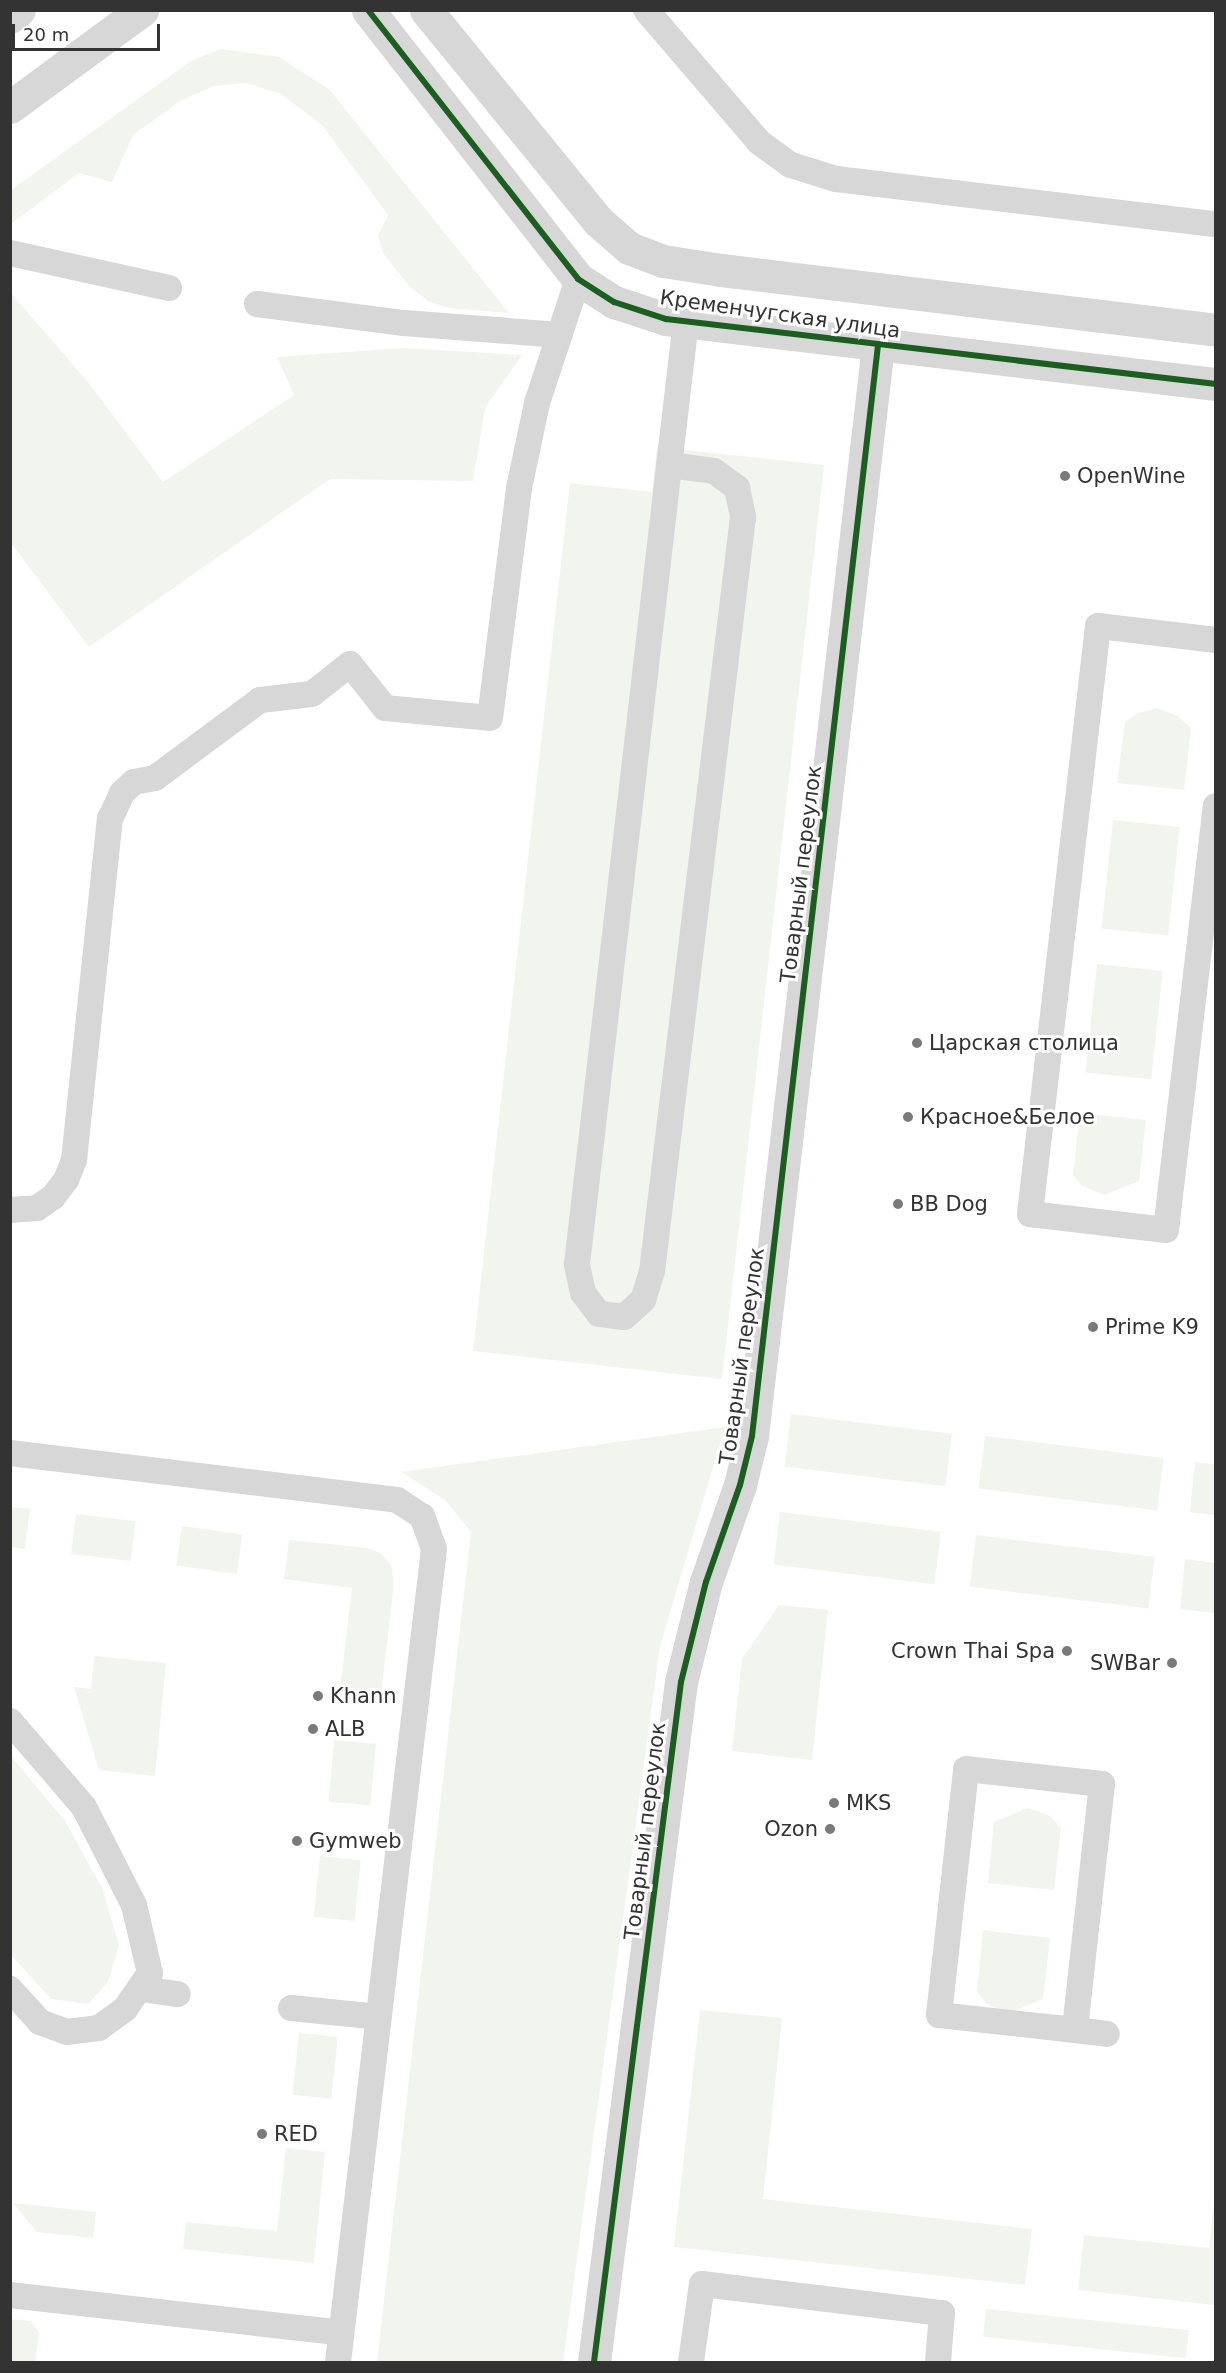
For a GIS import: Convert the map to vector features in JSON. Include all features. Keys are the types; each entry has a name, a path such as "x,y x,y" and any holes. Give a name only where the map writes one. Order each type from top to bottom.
{"street":[{"path":"10,17 19,10"},
{"path":"10,107 142,10"},
{"name":"Кременчугская улица","path":"368,10 579,279 614,302 686,321 878,346 1215,384"},
{"name":"Кременчугская улица","path":"426,10 598,221 629,248 663,261 721,270 1215,330"},
{"name":"Товарный переулок","path":"594,2362 681,1682 706,1582 741,1485 752,1436 878,346"}],"lane":[{"path":"646,10 759,142 791,165 836,179 1215,224"},
{"path":"10,253 169,288"},
{"path":"10,1210 37,1208 53,1197 66,1180 74,1160 110,819 122,793 134,782 155,778 260,700 312,694 350,664 385,708 490,718 519,488 537,403 579,279"},
{"path":"256,304 404,323 560,335"},
{"path":"669,465 714,471 737,488 743,517 652,1271 643,1300 624,1317 599,1314 583,1293 577,1264 669,465 686,321"},
{"path":"1215,640 1098,626 1030,1214 1166,1230 1215,806"},
{"path":"10,1453 397,1500 422,1516 434,1549 338,2362"},
{"path":"10,1721 84,1807 119,1873 139,1920 150,1973 141,1989 124,2009 99,2028 67,2032 40,2022 10,1989"},
{"path":"1075,2030 1102,1784 966,1769 939,2014 1107,2034"},
{"path":"141,1989 178,1994"},
{"path":"291,2008 379,2017"},
{"path":"692,2362 702,2284 942,2313 938,2362"},
{"path":"10,2295 341,2333"}],"shaded area":[{"path":"220,49 279,57 329,89 509,313 448,308 428,301 409,286 383,253 378,236 388,215 322,125 281,94 247,83 213,86 179,102 133,135 112,182 79,173 11,224 11,190 191,61"},
{"path":"11,293 92,387 163,482 294,395 277,357 403,348 522,355 485,408 473,481 330,479 89,647 11,543"},
{"path":"657,447 824,465 722,1379 473,1351 570,483 652,492"},
{"path":"1157,708 1178,716 1191,728 1184,790 1117,783 1125,722 1136,714"},
{"path":"1113,820 1180,827 1168,935 1102,928"},
{"path":"1097,964 1163,971 1151,1079 1086,1072"},
{"path":"1080,1113 1146,1120 1139,1181 1105,1195 1082,1186 1073,1175"},
{"path":"791,1414 952,1434 945,1486 785,1467"},
{"path":"725,1427 660,1646 563,2362 377,2362 471,1532 445,1500 401,1472"},
{"path":"985,1436 1164,1458 1157,1511 979,1489"},
{"path":"1195,1462 1215,1464 1215,1515 1190,1512"},
{"path":"11,1507 30,1509 25,1549 11,1547"},
{"path":"780,1512 941,1532 934,1584 774,1565"},
{"path":"76,1514 136,1521 131,1561 71,1554"},
{"path":"182,1526 242,1534 237,1574 176,1566"},
{"path":"976,1535 1155,1557 1148,1609 970,1587"},
{"path":"289,1540 368,1548 382,1554 391,1565 394,1583 381,1694 340,1689 352,1588 284,1579"},
{"path":"1185,1559 1215,1563 1215,1613 1180,1609"},
{"path":"779,1605 828,1610 812,1760 732,1751 742,1659"},
{"path":"94,1656 166,1663 155,1776 99,1770 74,1687 91,1689"},
{"path":"334,1740 376,1744 370,1805 329,1802"},
{"path":"10,1755 65,1821 102,1888 119,1945 108,1982 88,2004 51,1999 11,1955"},
{"path":"1028,1808 1050,1816 1061,1828 1054,1890 988,1883 994,1822"},
{"path":"320,1856 361,1860 354,1921 314,1917"},
{"path":"983,1930 1050,1938 1043,1999 1009,2013 987,2004 977,1992"},
{"path":"700,2010 782,2018 763,2199 1032,2229 1025,2285 674,2247"},
{"path":"299,2033 338,2037 331,2099 293,2095"},
{"path":"286,2148 325,2152 314,2263 183,2249 186,2222 277,2231"},
{"path":"1215,2195 1215,2305 1078,2290 1084,2235 1209,2248"},
{"path":"13,2203 96,2212 93,2238 37,2232"},
{"path":"986,2309 1189,2330 1186,2358 983,2337"},
{"path":"11,2319 30,2321 39,2333 35,2362 11,2362"}],"cycle path":[{"path":"368,10 578,279 614,302 666,319 1216,384"},
{"path":"594,2362 681,1682 706,1582 740,1485 752,1436 878,346"}],"place":[{"name":"OpenWine","path":"1065,476"},
{"name":"Царская столица","path":"917,1043"},
{"name":"Красное&Белое","path":"908,1117"},
{"name":"BB Dog","path":"898,1204"},
{"name":"Prime K9","path":"1093,1327"},
{"name":"Crown Thai Spa","path":"1067,1651"},
{"name":"SWBar","path":"1172,1663"},
{"name":"Khann","path":"318,1696"},
{"name":"ALB","path":"313,1729"},
{"name":"MKS","path":"834,1803"},
{"name":"Ozon","path":"830,1829"},
{"name":"Gymweb","path":"297,1841"},
{"name":"RED","path":"262,2134"}]}
